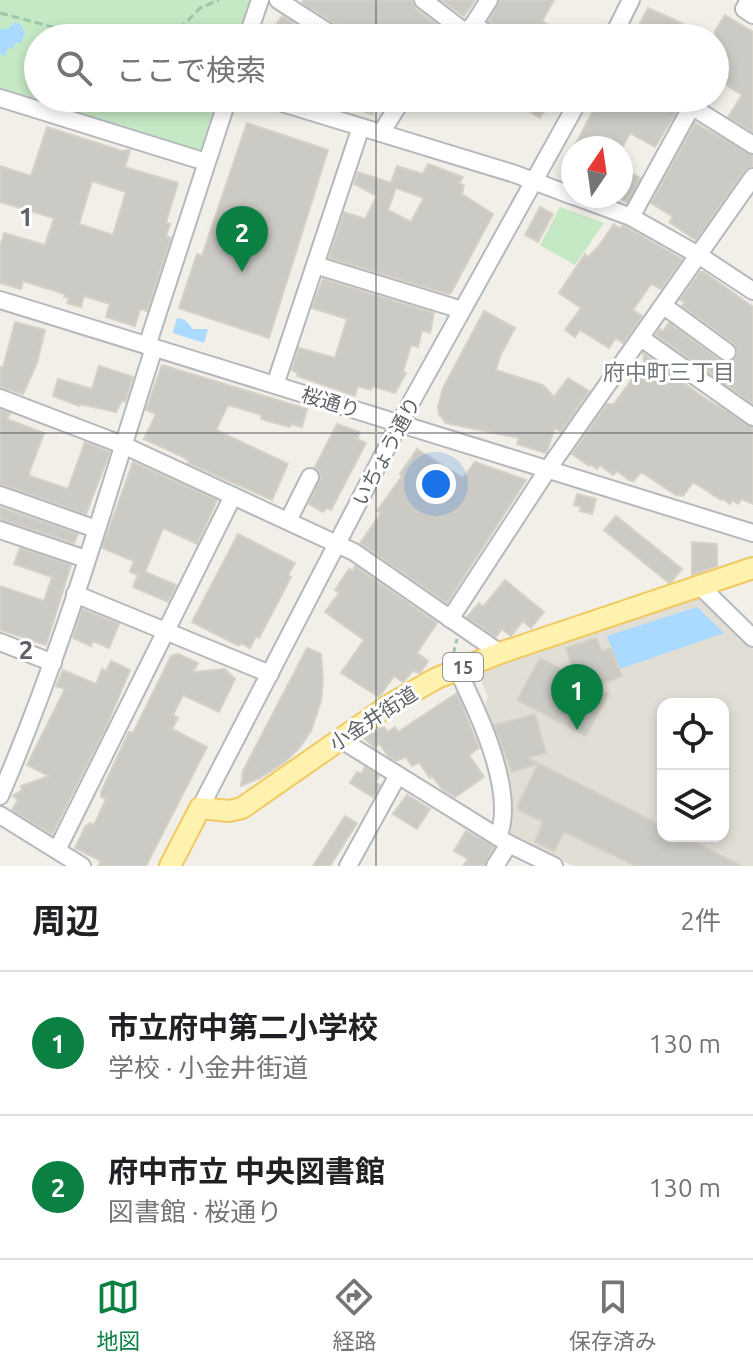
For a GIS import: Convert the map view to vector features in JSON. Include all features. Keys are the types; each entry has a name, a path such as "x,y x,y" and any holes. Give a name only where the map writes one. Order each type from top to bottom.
{"main road":[{"name":"小金井街道","path":"200,808 229,811 242,808 391,704 459,664 753,568"},
{"path":"170,866 200,808"}],"street":[{"path":"252,24 260,0"},
{"path":"278,0 315,24"},
{"path":"423,0 455,24"},
{"path":"472,24 489,0"},
{"path":"619,24 631,0"},
{"path":"749,0 744,9 753,15"},
{"path":"0,98 24,105"},
{"path":"45,112 206,162"},
{"path":"0,796 7,760 34,717 53,663 123,445 223,112"},
{"path":"312,112 561,192"},
{"path":"381,133 394,112"},
{"name":"いちょう通り","path":"200,808 399,424 572,112"},
{"path":"631,217 680,112"},
{"path":"701,112 753,145"},
{"path":"275,385 361,127"},
{"path":"450,619 548,469 753,177"},
{"path":"606,208 631,217 700,256 753,291"},
{"path":"315,265 462,310"},
{"name":"桜通り","path":"0,300 753,533"},
{"path":"664,306 727,352"},
{"path":"641,338 753,417"},
{"path":"0,398 123,445 354,552 500,653"},
{"path":"288,521 310,477"},
{"path":"0,495 96,529"},
{"path":"57,850 233,496"},
{"path":"0,530 86,559"},
{"path":"701,587 753,638"},
{"path":"75,594 270,674"},
{"path":"0,642 53,663"},
{"path":"459,664 498,771 504,840 495,866"},
{"path":"340,739 504,840 554,866"},
{"path":"348,866 398,775"},
{"path":"0,815 82,866"}],"path":[{"path":"185,24 200,8 219,0"},
{"path":"0,13 38,24"}],"shaded area":[{"path":"702,599 753,649 753,866 573,866 511,835 503,770 484,709 488,697 478,673"}],"green space":[{"path":"0,0 255,0 247,24 24,24 24,99 0,92"},
{"path":"66,112 217,112 205,150 200,153"},
{"path":"560,207 604,223 575,265 540,245"}],"water":[{"path":"15,22 20,24 24,35 21,44 16,42 13,49 8,47 5,56 0,54 0,29 8,29"},
{"path":"177,318 185,320 193,329 208,329 204,343 173,333"},
{"path":"697,607 724,633 620,669 607,636"}],"building":[{"path":"304,0 412,0 416,9 436,24 336,24 302,3"},
{"path":"441,0 475,0 464,16"},
{"path":"500,0 554,0 542,21 547,24 494,24 489,21"},
{"path":"648,8 683,24 640,24"},
{"path":"725,15 753,32 753,132 728,117 742,95 729,87 729,24 719,24"},
{"path":"282,16 295,24 277,24"},
{"path":"530,112 544,112 540,118"},
{"path":"593,112 676,112 655,147 630,133 628,136 580,136"},
{"path":"247,123 328,150 269,338 179,308 197,254 202,256"},
{"path":"695,123 753,156 753,166 744,171 696,240 669,222 673,217 651,203"},
{"path":"47,127 122,151 130,150 125,167 178,183 166,222 170,224 166,236 171,238 147,311 140,309 135,326 106,317 110,304 84,296 81,307 67,303 69,298 64,297 65,294 23,281 21,289 0,283 0,247 4,233 45,245 54,218 0,202 0,166 31,176","holes":["92,181 126,192 113,235 79,224"]},
{"path":"428,164 463,177 459,183 464,185 462,194 493,214 451,293 329,258 344,212 365,219 377,196 354,184 358,172 391,183 397,166 423,174","holes":["396,188 424,198 411,222 388,210"]},
{"path":"633,174 640,178 633,191"},
{"path":"540,207 553,214 538,242 525,235"},
{"path":"614,224 620,229 626,227 682,259 661,289 651,284 633,310 642,316 623,343 616,338 609,348 580,330 575,337 565,330 581,308 559,293 585,254 588,257 598,247"},
{"path":"700,272 753,307 753,404 656,335 669,323 721,361 731,362 736,358 738,352 734,344 682,306 685,302 680,300"},
{"path":"323,279 434,313 430,333 422,330 418,347 411,345 403,372 406,373 395,393 372,386 371,390 358,386 355,396 297,376 298,373 292,370 299,348 335,358 347,319 312,308"},
{"path":"484,311 515,328 496,370 543,385 554,397 568,378 589,391 561,432 555,428 546,453 517,444 519,438 446,423 439,414 443,388"},
{"path":"15,322 45,330 37,363 23,394 0,387 0,367 3,368"},
{"path":"643,353 703,397 753,428 753,504 742,499 738,504 732,500 730,504 693,482 683,496 676,495 641,472 634,481 629,480 617,471 613,475 600,465 597,469 589,466 572,454 607,404 614,404 644,362"},
{"path":"162,365 307,409 302,427 291,424 290,427 228,405 216,430 288,464 272,500 188,463 179,455 144,439 156,414 146,410"},
{"path":"99,366 133,377 125,402 122,400 116,412 79,406 53,396 58,379 92,389"},
{"path":"0,410 10,413 7,419 44,433 30,476 68,489 85,442 110,452 86,514 0,484"},
{"path":"337,424 360,432 357,439 366,443 331,510 326,508 323,512 309,504 321,477 315,467"},
{"path":"417,449 463,478 475,462 526,480 447,603 360,543 381,513 377,511"},
{"path":"133,462 217,500 197,544 163,528 145,572 176,585 168,602 133,587 138,575 130,572 134,561 102,548"},
{"path":"577,494 596,499 592,514 580,511 581,507 574,505"},
{"path":"0,507 78,534 74,543 0,519"},
{"path":"616,516 682,569 672,581 669,583 604,530"},
{"path":"238,534 295,563 288,575 291,577 259,638 256,636 250,648 241,643 239,646 192,622"},
{"path":"692,542 717,544 717,566 692,575"},
{"path":"20,548 71,565 46,645 0,630 0,586 44,601 52,577 14,564"},
{"path":"355,566 437,623 417,653 428,661 420,673 413,671 403,682 394,676 379,697 341,673 364,640 325,612 339,593 335,590 349,569 353,571"},
{"path":"505,580 544,612 531,628 523,621 511,636 502,629 496,637 467,617 479,603 483,607"},
{"path":"82,609 119,624 109,648 93,641 91,646 73,638"},
{"path":"596,638 602,651 611,648 622,676 595,687 608,694 586,736 517,700 540,658 574,676 566,648"},
{"path":"307,648 321,654 323,680 321,701 311,731 286,761 241,786 243,771"},
{"path":"178,654 198,663 193,672 225,669 235,679 219,712 183,695 173,715 178,718 172,729 207,747 146,866 98,866 101,861 75,848 85,827 90,823 94,825 106,799 101,797 101,792 129,732 133,733 171,656"},
{"path":"111,661 130,670 106,727 52,834 12,810 18,800 13,796 22,790 21,786 49,776 27,765 65,689 56,686 63,670 96,684 102,669 106,671"},
{"path":"457,693 479,748 469,755 484,777 455,797 442,789 432,776 430,778 419,762 412,766 406,757 396,761 380,744 374,747 364,738 383,726 388,732 395,727 398,732"},
{"path":"535,714 546,753 528,758 657,823 657,842 694,842 742,866 636,866 564,832 554,851 535,842 543,822 519,810 518,805 538,764 512,772 494,725"},
{"path":"365,767 379,776 375,782 380,785 373,797 350,783 357,772 361,774"},
{"path":"407,795 430,809 417,829 393,814"},
{"path":"345,816 357,823 330,866 313,866"},
{"path":"466,831 494,847 484,866 463,866 468,859 454,851"}],"place":[{"name":"府中市立 中央図書館","path":"242,272"},
{"name":"市立府中第二小学校","path":"577,730"}],"district":[{"name":"府中町三丁目","path":"669,371"}]}
